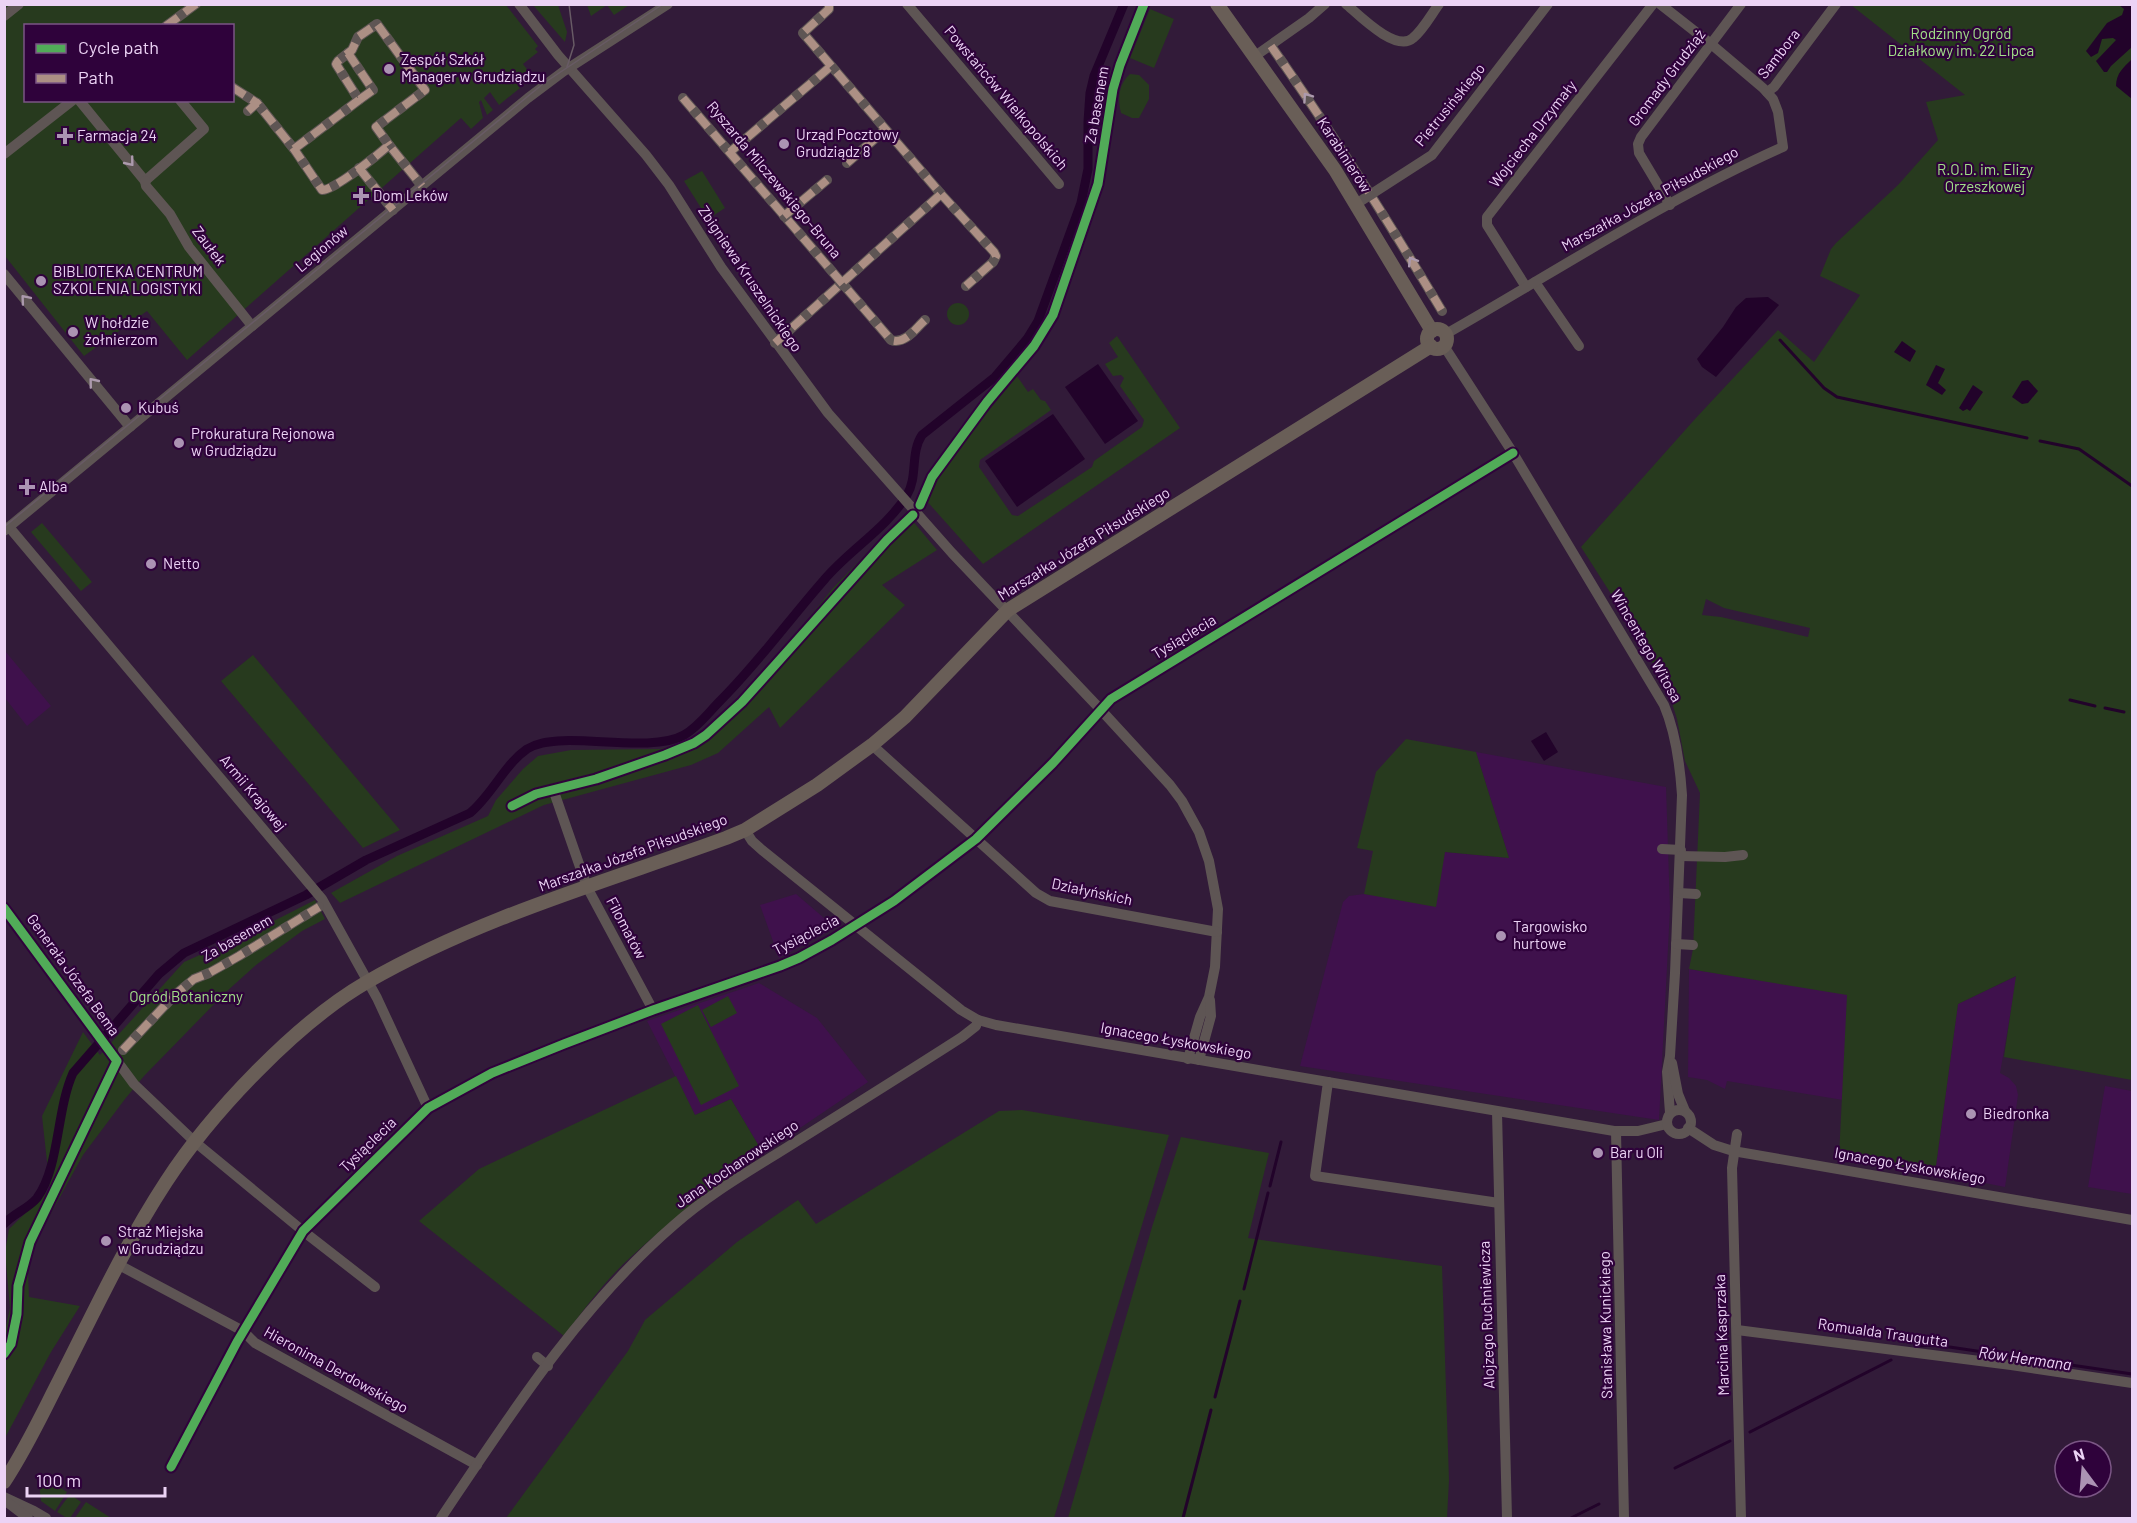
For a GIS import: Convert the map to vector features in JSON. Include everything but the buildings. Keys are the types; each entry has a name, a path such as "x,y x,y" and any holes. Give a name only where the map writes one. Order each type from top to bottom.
{"main road":[{"name":"Karabinierów","path":"1217,4 1297,114 1356,204 1432,331 1427,338 1440,342"},
{"name":"Marszałka Józefa Piłsudskiego","path":"4,1482 22,1454 119,1265 161,1190 211,1122 268,1062 325,1012 368,982 491,922 745,830 817,785 872,745 905,717 1008,610 1440,342"}],"street":[{"path":"4,16 19,4"},
{"path":"169,24 196,4"},
{"name":"Zbigniewa Kruszelnickiego","path":"519,4 569,68 646,155 669,185 721,267 828,413 952,553 1170,785 1199,832 1214,884 1218,909 1215,967 1209,997 1200,1017 1194,1059"},
{"name":"Legionów","path":"7,529 528,98 569,68 668,4"},
{"path":"829,4 829,9 824,15 803,33 830,67 996,256 993,262 966,286"},
{"name":"Powstańców Wielkopolskich","path":"907,4 1059,184"},
{"path":"1255,56 1324,4"},
{"path":"1346,4 1386,37 1405,42 1412,39 1439,4"},
{"name":"Pietrusińskiego","path":"1356,204 1432,155 1548,4"},
{"name":"Wojciecha Drzymały","path":"1531,285 1487,225 1487,217 1653,4"},
{"name":"Sambora","path":"1660,4 1767,92 1773,99 1778,112 1783,147"},
{"name":"Gromady Grudziąż","path":"1670,204 1639,153 1638,144 1641,136 1741,4"},
{"name":"Sambora","path":"1767,92 1774,87 1836,4"},
{"path":"359,100 336,64 352,50 358,37 377,24 425,90 376,127 422,186"},
{"path":"1271,46 1371,195 1442,311"},
{"path":"294,149 373,90 348,53"},
{"path":"730,152 830,67"},
{"path":"234,88 257,103 325,190 331,189 365,165 389,144"},
{"name":"Ryszarda Milczewskiego-Bruna","path":"683,98 891,340 902,341 925,320"},
{"path":"4,154 70,102"},
{"name":"Zaułek","path":"81,102 145,181 146,186 170,214 189,247 252,326"},
{"path":"145,181 204,129 182,102"},
{"path":"248,111 257,103"},
{"path":"847,163 885,130"},
{"name":"Marszałka Józefa Piłsudskiego","path":"1440,342 1531,285 1670,204 1738,167 1783,147"},
{"path":"359,168 393,210"},
{"path":"784,216 827,180"},
{"path":"775,343 941,194"},
{"path":"4,274 130,427"},
{"path":"1531,285 1578,346"},
{"path":"1440,342 1513,453"},
{"name":"Tysiąclecia","path":"171,1467 243,1331 303,1231 428,1108 492,1073 652,1010 799,958 855,926 921,882 976,839 1053,764 1111,699 1513,453"},
{"name":"Wincentego Witosa","path":"1513,453 1668,713 1681,778 1682,810 1670,1056 1667,1072 1669,1118"},
{"name":"Armii Krajowej","path":"7,529 314,888 320,903 368,982 428,1108"},
{"name":"Działyńskich","path":"872,745 1036,893 1050,901 1217,932"},
{"name":"Filomatów","path":"553,789 587,887 652,1010"},
{"name":"Ignacego Łyskowskiego","path":"745,830 762,850 961,1010 978,1020 996,1026 1616,1131 1638,1131 1669,1118"},
{"path":"1662,849 1725,857 1743,855"},
{"path":"1679,893 1696,894"},
{"name":"Za basenem","path":"123,1050 172,998 194,979 239,956 320,903"},
{"name":"Generała Józefa Bema","path":"4,908 134,1084 195,1142 375,1287"},
{"path":"1676,944 1693,945"},
{"name":"Jana Kochanowskiego","path":"441,1518 576,1326 614,1282 675,1224 730,1183 962,1037 976,1026 978,1020"},
{"name":"Wincentego Witosa","path":"1670,1056 1678,1094 1685,1112"},
{"path":"1328,1082 1315,1176 1499,1203"},
{"path":"1678,1110 1685,1112 1690,1121 1688,1128 1683,1133 1675,1133 1669,1118 1678,1110"},
{"name":"Alojzego Ruchniewicza","path":"1497,1112 1508,1518"},
{"name":"Ignacego Łyskowskiego","path":"1688,1128 1714,1145 1733,1151 2133,1220"},
{"name":"Stanisława Kunickiego","path":"1616,1131 1625,1518"},
{"name":"Marcina Kasprzaka","path":"1737,1134 1732,1168 1741,1518"},
{"name":"Hieronima Derdowskiego","path":"119,1265 243,1331 255,1343 477,1465"},
{"name":"Romualda Traugutta","path":"1737,1330 2133,1383"},
{"path":"537,1358 548,1366"},
{"path":"4,1499 28,1518"},
{"path":"4,1499 46,1518"}],"shaded area":[{"path":"2119,5 2132,5 2132,47 2107,72 2104,72 2096,61 2116,40 2102,39 2098,53 2091,57 2086,51 2107,23 2122,15 2124,9"},
{"path":"2132,59 2132,99 2116,86 2116,81 2123,68"},
{"path":"1768,297 1779,305 1716,377 1702,367 1697,359 1736,307 1746,298"},
{"path":"1902,341 1916,351 1910,362 1894,352"},
{"path":"1098,364 1138,421 1105,444 1065,387"},
{"path":"1936,365 1945,369 1938,383 1946,390 1942,395 1926,385"},
{"path":"2028,380 2038,391 2028,403 2022,404 2012,397 2022,381"},
{"path":"1973,385 1983,392 1970,411 1967,409 1963,411 1959,408"},
{"path":"1053,414 1085,459 1017,507 985,461"},
{"path":"5,651 51,706 27,726 5,698"},
{"path":"1546,732 1558,752 1544,761 1531,741"},
{"name":"Targowisko hurtowe","path":"1476,752 1666,787 1670,909 1659,1120 1300,1066 1343,902 1349,896 1364,894 1383,896 1445,852 1509,858"},
{"path":"796,894 831,924 829,931 779,958 760,905"},
{"path":"1689,969 1848,994 1843,1100 1727,1081 1725,1089 1707,1080 1688,1077"},
{"path":"2017,976 2000,1073 2016,1086 2018,1095 2005,1187 1935,1173 1958,1004"},
{"path":"759,983 817,1018 868,1082 763,1153 731,1099 695,1115 647,1021"},
{"path":"2105,1086 2132,1091 2132,1194 2088,1187"}],"green space":[{"path":"587,4 629,5 614,15 607,5 591,16"},
{"path":"5,5 506,5 538,46 535,49 538,52 523,64 533,77 522,86 511,73 510,75 520,88 499,105 490,92 484,98 493,110 487,115 481,100 479,102 483,118 471,129 461,118 187,360 147,311 84,356 5,256"},
{"path":"533,5 558,5 567,32 565,42"},
{"path":"1851,5 2132,5 2132,1080 2004,1057 2016,976 1958,1004 1935,1173 1897,1167 1895,1162 1879,1164 1839,1157 1847,995 1689,969 1693,949 1700,793 1685,761 1677,719 1669,693 1638,636 1581,547 1778,330 1814,362 1860,295 1820,276 1831,249 1898,185 1938,140 1926,102 1965,95","holes":["1706,599 1724,608 1810,628 1808,637 1721,617 1702,615"]},
{"path":"1150,9 1174,19 1154,68 1130,58"},
{"path":"1130,74 1139,75 1149,85 1149,99 1139,118 1132,118 1121,113 1119,97 1121,87"},
{"path":"702,171 725,208 708,219 684,181"},
{"path":"958,303 966,306 969,314 966,322 958,325 950,322 947,314 950,306"},
{"path":"1117,336 1180,428 983,564 924,498 976,426 1017,376 1028,392 1033,389 1051,410 980,460 979,467 1012,515 1018,516 1092,467 1094,461 1142,427 1144,420 1120,386 1124,378 1121,375 1113,376 1105,364 1118,357 1109,343"},
{"path":"906,513 937,550 882,585 905,605 780,728 769,707 718,753 691,765 544,805 340,903 331,893 397,856 488,816 496,800 523,769 538,756 571,750 660,749 682,743 705,732 781,653 833,588"},
{"path":"42,523 92,582 81,591 31,532"},
{"path":"253,655 400,830 363,848 221,681"},
{"path":"1406,739 1476,752 1509,858 1445,852 1436,907 1364,894 1373,851 1357,848 1376,772"},
{"name":"Ogród Botaniczny","path":"315,900 325,919 302,931 256,965 226,992 144,1076 83,1155 37,1239 28,1272 29,1297 80,1306 51,1352 5,1438 4,1335 10,1308 5,1252 9,1229 50,1189 42,1116 83,1032 100,1055 184,962 252,932"},
{"path":"728,996 737,1013 711,1027 702,1010"},
{"path":"698,1005 739,1086 701,1105 661,1024"},
{"path":"676,1076 695,1115 731,1099 763,1153 648,1241 605,1284 564,1336 419,1221 479,1169"},
{"path":"1022,1110 1169,1135 1054,1518 506,1518 628,1351 645,1320 737,1242 798,1200 816,1224 999,1111"},
{"path":"1181,1137 1269,1153 1248,1238 1442,1266 1449,1480 1447,1518 1068,1518 1152,1227"},
{"path":"38,1474 67,1492 55,1511 41,1501"},
{"path":"70,1494 81,1502 70,1518 67,1518 57,1512"},
{"path":"86,1502 108,1516 111,1518 75,1518"}],"waterway":[{"path":"4,1224 33,1202 44,1185 50,1170 63,1104 73,1073 159,974 184,953 306,895 366,860 470,813 485,798 511,763 531,747 558,741 657,742 672,740 689,732 747,672 834,569 889,518 910,488 916,449 922,435 995,377 1027,339 1038,321 1081,203 1088,169 1090,93 1094,76 1124,4"},
{"path":"1780,340 1824,388 1837,397 2027,438"},
{"path":"2040,441 2079,449 2132,486"},
{"path":"2070,700 2095,706"},
{"path":"2105,708 2124,712"},
{"path":"1270,1186 1281,1142"},
{"path":"1244,1289 1268,1193"},
{"path":"1215,1397 1240,1301"},
{"name":"Rów Hermana","path":"1918,1346 1936,1345 2132,1374"},
{"name":"Rów Hermana","path":"1750,1432 1891,1360"},
{"path":"1183,1518 1211,1410"},
{"name":"Rów Hermana","path":"1675,1468 1730,1441"},
{"name":"Rów Hermana","path":"1571,1518 1599,1504"}],"tram line":[{"path":"567,67 574,45 569,4"},
{"path":"4,527 544,83 663,4"}],"marked path":[{"path":"169,24 196,4"},
{"path":"829,4 829,9 803,33 996,256 993,262 966,286"},
{"path":"294,149 359,100 336,64 352,50 358,37 377,24 425,90 376,127 389,145"},
{"path":"1271,46 1359,177 1442,311"},
{"path":"348,53 373,90 359,100"},
{"path":"730,152 830,67"},
{"path":"234,88 257,103"},
{"path":"683,98 891,340 906,338 925,320"},
{"path":"248,111 257,103 294,149 322,190 345,179 389,145 422,186"},
{"path":"847,163 885,130"},
{"path":"359,168 393,210"},
{"path":"784,216 827,180"},
{"path":"775,343 941,194"},
{"path":"172,997 194,979 239,956 319,907"},
{"path":"123,1050 172,998"}],"cycle path":[{"path":"920,505 932,477 987,402 1034,346 1053,315 1098,184 1113,89 1144,4"},
{"path":"171,1467 237,1342 303,1231 428,1108 492,1073 653,1010 780,966 832,940 894,901 976,839 1053,763 1111,699 1513,453"},
{"path":"512,806 536,794 596,779 665,755 694,743 706,735 742,702 887,540 913,515"},
{"path":"4,908 117,1061 30,1242 18,1286 17,1314 11,1344 4,1354"}],"place":[{"name":"Zespół Szkół Manager w Grudziądzu","path":"389,69"},
{"name":"Farmacja 24","path":"65,136"},
{"name":"Urząd Pocztowy Grudziądz 8","path":"784,144"},
{"name":"Dom Leków","path":"361,196"},
{"name":"BIBLIOTEKA CENTRUM SZKOLENIA LOGISTYKI","path":"41,281"},
{"name":"W hołdzie żołnierzom","path":"73,332"},
{"name":"Kubuś","path":"126,408"},
{"name":"Prokuratura Rejonowa w Grudziądzu","path":"179,443"},
{"name":"Alba","path":"27,487"},
{"name":"Netto","path":"151,564"},
{"name":"Targowisko hurtowe","path":"1501,936"},
{"name":"Biedronka","path":"1971,1114"},
{"name":"Bar u Oli","path":"1598,1153"},
{"name":"Straż Miejska w Grudziądzu","path":"106,1241"}],"park label":[{"name":"Rodzinny Ogród Działkowy im. 22 Lipca","path":"1961,42"},
{"name":"R.O.D. im. Elizy Orzeszkowej","path":"1985,178"}]}
